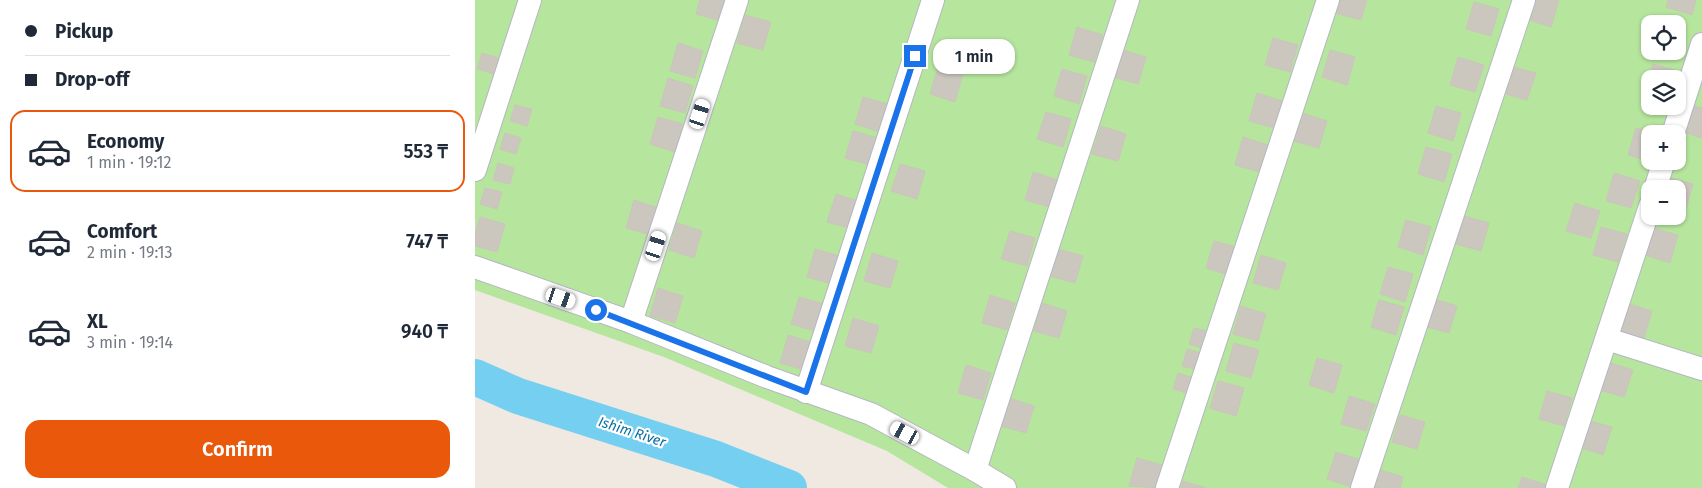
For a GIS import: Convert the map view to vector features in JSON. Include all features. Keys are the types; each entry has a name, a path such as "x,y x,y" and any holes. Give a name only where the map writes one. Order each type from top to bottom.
{"street":[{"path":"475,170 530,0"},
{"path":"631,322 737,0"},
{"path":"806,392 933,0"},
{"path":"975,470 1128,0"},
{"path":"1167,488 1328,0"},
{"path":"1362,488 1524,0"},
{"path":"1676,125 1702,44"},
{"path":"1557,488 1644,225"},
{"path":"475,267 631,322 806,392 871,414 1005,488"},
{"path":"1607,339 1702,369"}],"green space":[{"path":"475,0 1702,0 1702,488 948,488 887,451 664,357 475,290"}],"building":[{"path":"700,0 728,0 722,21 696,14"},
{"path":"1339,0 1367,0 1361,20 1335,13"},
{"path":"1531,0 1559,0 1551,27 1526,19"},
{"path":"1668,0 1696,0 1692,15 1666,7"},
{"path":"1474,2 1499,9 1491,36 1466,29"},
{"path":"745,15 771,22 763,50 737,43"},
{"path":"1077,27 1103,35 1094,62 1069,55"},
{"path":"1273,38 1298,45 1290,72 1265,65"},
{"path":"678,43 703,51 695,78 670,71"},
{"path":"1121,49 1146,57 1138,84 1113,77"},
{"path":"1330,50 1355,57 1347,85 1322,77"},
{"path":"482,53 499,58 494,74 477,69"},
{"path":"1458,57 1484,65 1475,92 1450,85"},
{"path":"1653,64 1674,70 1651,70"},
{"path":"1510,66 1536,73 1527,100 1502,93"},
{"path":"938,67 963,74 955,102 930,94"},
{"path":"1062,69 1087,76 1079,104 1054,96"},
{"path":"668,78 693,86 685,113 660,106"},
{"path":"1257,93 1282,101 1274,128 1249,121"},
{"path":"863,97 888,104 880,132 855,124"},
{"path":"515,105 532,109 527,126 510,121"},
{"path":"1436,106 1461,113 1453,141 1428,133"},
{"path":"1694,106 1702,108 1702,138 1686,133"},
{"path":"1046,112 1071,119 1063,147 1037,139"},
{"path":"1302,113 1327,121 1319,148 1294,141"},
{"path":"658,117 683,124 675,152 650,144"},
{"path":"1101,126 1126,134 1118,161 1092,154"},
{"path":"1636,128 1641,129 1641,159 1628,155"},
{"path":"853,131 878,138 870,165 845,158"},
{"path":"505,133 521,138 516,154 500,149"},
{"path":"1243,137 1268,145 1260,172 1235,165"},
{"path":"1426,147 1452,154 1444,182 1418,174"},
{"path":"498,163 514,168 510,184 493,180"},
{"path":"900,164 925,171 917,199 891,191"},
{"path":"1033,172 1058,180 1050,207 1025,200"},
{"path":"1614,173 1640,181 1631,208 1606,201"},
{"path":"1668,177 1679,180 1667,180"},
{"path":"1686,182 1693,184 1686,208"},
{"path":"485,188 502,192 497,209 480,204"},
{"path":"836,194 861,202 853,229 827,222"},
{"path":"634,200 659,208 651,235 626,228"},
{"path":"1575,203 1600,211 1591,238 1566,231"},
{"path":"1464,216 1489,223 1481,251 1456,244"},
{"path":"480,217 505,224 497,252 475,246 475,233"},
{"path":"1406,220 1431,227 1423,255 1398,247"},
{"path":"677,223 702,231 694,258 669,250"},
{"path":"1601,227 1627,234 1618,262 1593,255"},
{"path":"1653,228 1678,235 1670,263 1645,255"},
{"path":"1010,231 1035,238 1027,266 1001,259"},
{"path":"1214,241 1239,248 1231,276 1206,268"},
{"path":"815,249 840,256 832,284 807,277"},
{"path":"1058,249 1083,256 1075,283 1050,276"},
{"path":"872,253 898,261 890,288 864,281"},
{"path":"1261,255 1286,263 1278,290 1253,283"},
{"path":"1388,267 1413,274 1405,302 1380,294"},
{"path":"658,288 683,296 675,323 650,316"},
{"path":"990,295 1015,303 1007,330 982,323"},
{"path":"799,297 825,304 817,332 791,324"},
{"path":"1431,298 1457,306 1449,333 1423,326"},
{"path":"1379,300 1404,307 1396,335 1371,327"},
{"path":"1042,303 1067,311 1059,338 1034,331"},
{"path":"1626,303 1652,311 1644,338 1618,331"},
{"path":"1241,306 1266,314 1258,341 1233,334"},
{"path":"853,318 879,326 871,353 845,346"},
{"path":"1194,328 1210,332 1205,349 1189,344"},
{"path":"788,335 813,343 805,370 780,363"},
{"path":"1234,343 1259,350 1251,378 1226,371"},
{"path":"1187,349 1203,354 1198,370 1182,366"},
{"path":"1317,358 1342,365 1334,393 1309,385"},
{"path":"1608,362 1633,370 1624,397 1599,390"},
{"path":"966,365 991,373 983,400 958,393"},
{"path":"1178,373 1194,378 1190,394 1173,389"},
{"path":"1218,381 1244,388 1236,416 1210,408"},
{"path":"1547,391 1572,398 1564,426 1539,419"},
{"path":"1349,396 1375,404 1366,431 1341,424"},
{"path":"1009,398 1034,406 1026,433 1001,426"},
{"path":"1400,415 1425,422 1417,449 1392,442"},
{"path":"1586,420 1612,427 1603,455 1578,447"},
{"path":"1336,452 1361,460 1352,487 1327,479"},
{"path":"1137,458 1162,465 1156,488 1129,486"},
{"path":"1378,469 1403,477 1400,488 1372,488"},
{"path":"1522,477 1547,485 1546,488 1518,488"},
{"path":"1183,481 1206,488 1181,488"}],"waterway":[{"name":"Ishim River","path":"475,377 518,396 716,459 789,488"}],"route":[{"path":"596,310 631,322 806,392 915,56"}]}
